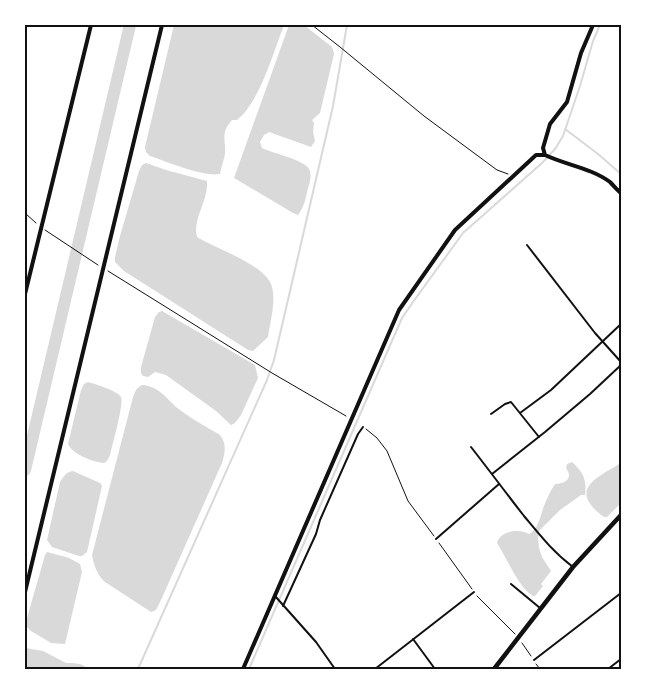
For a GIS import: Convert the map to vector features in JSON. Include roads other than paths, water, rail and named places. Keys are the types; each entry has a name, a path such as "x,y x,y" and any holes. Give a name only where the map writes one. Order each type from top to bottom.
{"street":[{"path":"25,294 91,25"},
{"path":"25,592 162,25"},
{"path":"545,155 542,148 550,124 567,102 581,53 593,25"},
{"path":"243,669 276,597 399,310 455,230 536,155 545,155 591,172 609,182 621,193"},
{"path":"494,669 572,567 621,515"}],"lane":[{"path":"492,474 590,394 621,364 526,245"},
{"path":"520,414 551,390 621,324"},
{"path":"491,414 511,402 539,437"},
{"path":"282,604 316,534 320,520 358,434 363,427"},
{"path":"471,447 546,543 572,567"},
{"path":"436,539 499,484"},
{"path":"511,584 540,608"},
{"path":"375,669 474,592"},
{"path":"534,660 621,593"},
{"path":"276,597 316,642 334,669"},
{"path":"414,639 436,669"},
{"path":"608,669 621,659"}],"waterway":[{"path":"25,470 130,25"},
{"path":"138,669 267,380 274,360 333,106 347,25"},
{"path":"249,669 402,318 463,233 542,163 555,149 563,136 593,41 600,25"},
{"path":"565,129 621,174"}]}
